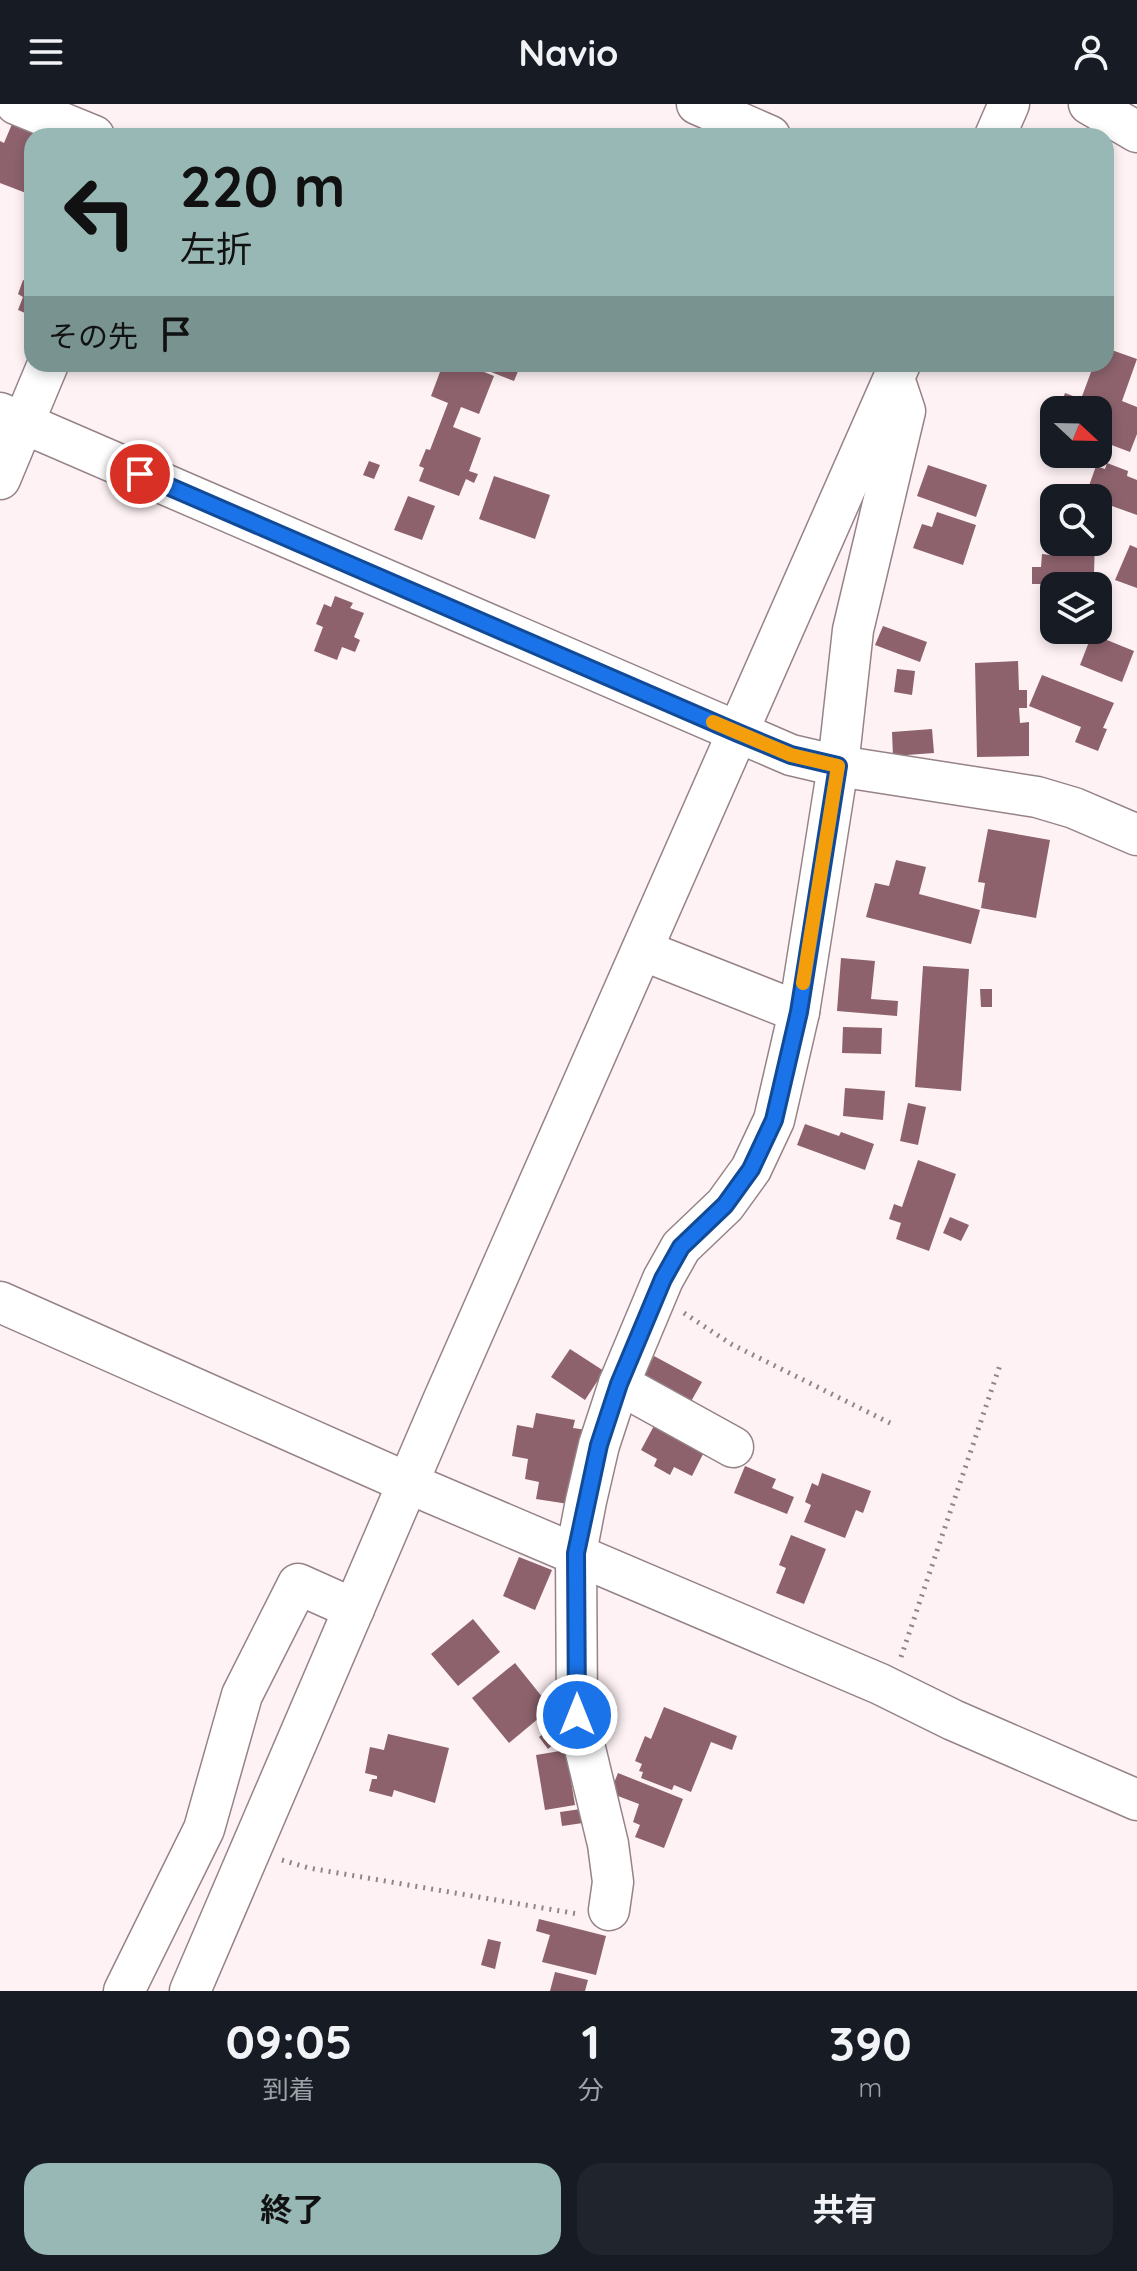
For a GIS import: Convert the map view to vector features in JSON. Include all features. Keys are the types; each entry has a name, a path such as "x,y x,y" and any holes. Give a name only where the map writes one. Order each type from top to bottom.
{"street":[{"path":"16,104 74,128"},
{"path":"697,104 752,128"},
{"path":"998,128 1009,104"},
{"path":"1089,104 1137,132"},
{"path":"0,479 12,418 43,372"},
{"path":"190,1991 408,1483 897,372"},
{"path":"609,1910 613,1882 608,1844 577,1715 576,1553 599,1445 619,1384 656,1295 681,1247 725,1205 751,1169 774,1120 799,1012 838,766 853,630 905,411 897,372"},
{"path":"12,418 791,755 838,766 1037,797 1074,808 1137,835"},
{"path":"642,950 799,1012"},
{"path":"0,1302 408,1483 890,1689 953,1720 1137,1800"},
{"path":"619,1384 733,1447"},
{"path":"124,1991 204,1829 242,1695 298,1584 354,1609"}],"path":[{"path":"656,1295 731,1344 894,1425"},
{"path":"890,1689 1001,1362"},
{"path":"250,1850 309,1868 556,1911 601,1916 609,1910"}],"building":[{"path":"12,124 31,128 24,128 24,192 0,183 0,141 4,143"},
{"path":"23,280 24,313 18,310 23,297 18,294"},
{"path":"1114,351 1137,359 1122,401 1137,407 1137,434 1130,452 1112,445 1112,396 1082,396 1091,372 1114,372"},
{"path":"440,372 484,372 494,376 479,414 461,407 453,427 481,438 469,471 478,474 474,483 466,479 459,496 419,481 424,468 419,466 426,449 430,450 448,403 431,396"},
{"path":"491,372 518,372 514,381"},
{"path":"369,461 380,465 374,479 363,475"},
{"path":"928,465 987,485 976,517 917,496"},
{"path":"1112,465 1128,471 1127,476 1137,480 1137,515 1112,506 1112,484 1090,484 1095,468 1112,468"},
{"path":"494,476 550,495 535,539 479,519"},
{"path":"408,496 435,506 422,540 394,530"},
{"path":"937,512 976,525 963,565 913,548 922,524 932,527"},
{"path":"1130,545 1137,548 1137,588 1115,580"},
{"path":"1042,556 1095,556 1094,572 1040,572 1040,584 1032,584 1032,567 1041,567"},
{"path":"335,596 353,603 350,608 364,613 354,637 360,640 355,652 342,647 337,660 314,651 323,627 316,624 324,604 331,607"},
{"path":"883,626 927,642 920,662 875,645"},
{"path":"1112,642 1134,651 1122,682 1080,665 1088,644"},
{"path":"1018,661 1019,690 1027,690 1027,708 1019,708 1020,723 1029,722 1029,756 977,757 975,663"},
{"path":"897,669 915,671 912,695 894,692"},
{"path":"1042,675 1114,703 1103,728 1107,729 1098,751 1075,742 1081,727 1029,706"},
{"path":"932,729 934,753 893,756 892,732"},
{"path":"988,829 1050,840 1036,918 981,908 985,883 978,882"},
{"path":"896,860 926,867 919,894 980,910 971,944 866,917 875,883 889,886"},
{"path":"841,958 875,961 871,999 898,1001 897,1016 837,1011"},
{"path":"923,966 969,969 961,1091 915,1087"},
{"path":"980,989 992,989 992,1007 981,1007"},
{"path":"843,1027 882,1028 881,1054 842,1053"},
{"path":"845,1088 885,1091 883,1120 843,1116"},
{"path":"908,1103 926,1107 918,1145 900,1141"},
{"path":"805,1124 874,1144 865,1170 797,1145"},
{"path":"918,1160 956,1174 929,1251 896,1239 901,1223 889,1219 894,1204 902,1207"},
{"path":"950,1217 969,1225 961,1241 943,1233"},
{"path":"570,1349 604,1371 585,1400 551,1377"},
{"path":"654,1356 702,1382 689,1405 642,1379"},
{"path":"536,1413 575,1420 573,1428 587,1430 575,1505 536,1499 539,1482 525,1479 528,1459 512,1456 517,1425 533,1428"},
{"path":"656,1422 706,1448 692,1476 674,1467 670,1475 654,1466 657,1459 641,1450"},
{"path":"745,1466 776,1479 772,1488 794,1497 787,1514 734,1493"},
{"path":"822,1473 871,1491 863,1513 856,1510 845,1538 804,1522 811,1505 805,1502 812,1483 818,1486"},
{"path":"791,1535 826,1549 804,1604 776,1593 786,1568 779,1565"},
{"path":"519,1557 552,1570 535,1610 503,1596"},
{"path":"473,1619 500,1652 458,1686 431,1654"},
{"path":"515,1663 551,1708 509,1743 472,1698"},
{"path":"664,1707 737,1736 732,1750 711,1742 691,1792 674,1785 672,1790 641,1778 643,1772 639,1771 642,1764 635,1761 645,1736 651,1739"},
{"path":"556,1724 565,1735 548,1749 539,1737"},
{"path":"388,1734 449,1748 435,1803 394,1790 392,1797 369,1791 372,1779 377,1779 377,1776 365,1773 370,1747 384,1750"},
{"path":"566,1750 575,1805 545,1810 536,1755"},
{"path":"618,1773 683,1799 664,1848 635,1837 640,1825 633,1822 639,1804 610,1793"},
{"path":"581,1809 583,1823 562,1826 560,1812"},
{"path":"539,1919 606,1936 596,1975 542,1962 550,1935 536,1931"},
{"path":"488,1939 501,1942 495,1969 481,1965"},
{"path":"555,1972 588,1980 585,1991 550,1991"}],"slow traffic":[{"path":"713,722 791,755 838,766 803,983"}],"route":[{"path":"140,474 738,733 791,755 838,766 799,1012 774,1120 751,1169 725,1205 681,1247 663,1279 619,1384 599,1445 576,1553 577,1715"}]}
